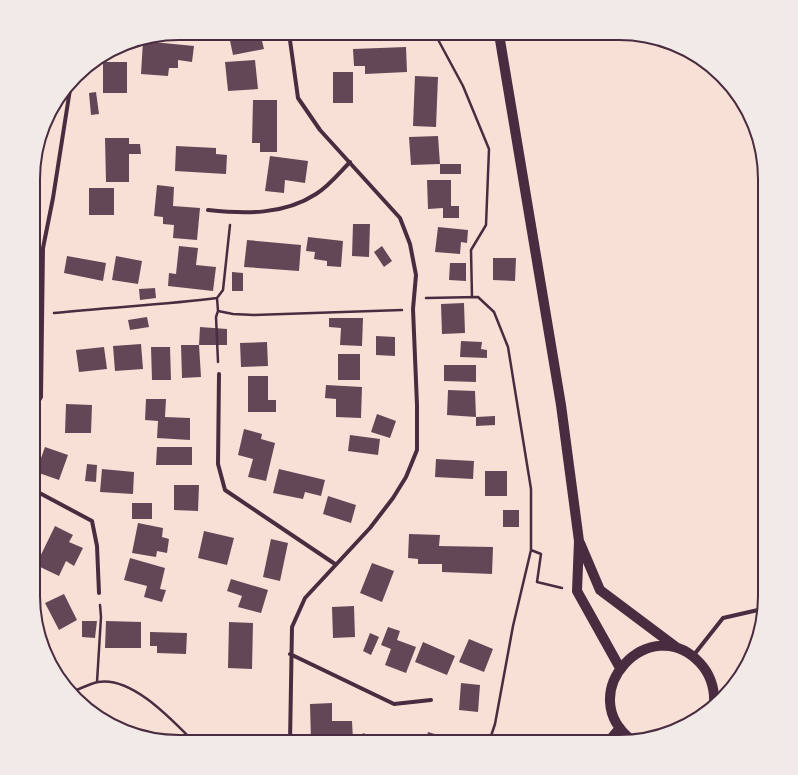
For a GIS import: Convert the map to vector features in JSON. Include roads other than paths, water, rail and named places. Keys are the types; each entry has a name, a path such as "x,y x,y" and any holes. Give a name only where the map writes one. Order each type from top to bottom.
{"main road":[{"path":"500,40 561,405 579,542 577,591 620,668"},
{"path":"579,542 600,590 678,649"},
{"path":"628,735 620,728 615,719 610,698 615,677 620,668 629,658 640,651 652,647 665,646 678,649 693,656 709,676 714,697"},
{"path":"614,735 620,728"}],"street":[{"path":"290,40 298,98 320,130 400,218 410,244 416,275 413,309 417,405 416,450 406,477 393,498 370,528 305,598 292,627 290,654 290,735"},
{"path":"40,400 42,397 43,248 53,198 69,94"},
{"path":"208,210 259,212 289,207 316,194 350,162"},
{"path":"219,374 218,464 225,490 335,564"},
{"path":"40,493 92,521 98,546 99,593"},
{"path":"693,656 722,618 757,610"},
{"path":"290,654 394,704 430,700"}]}
